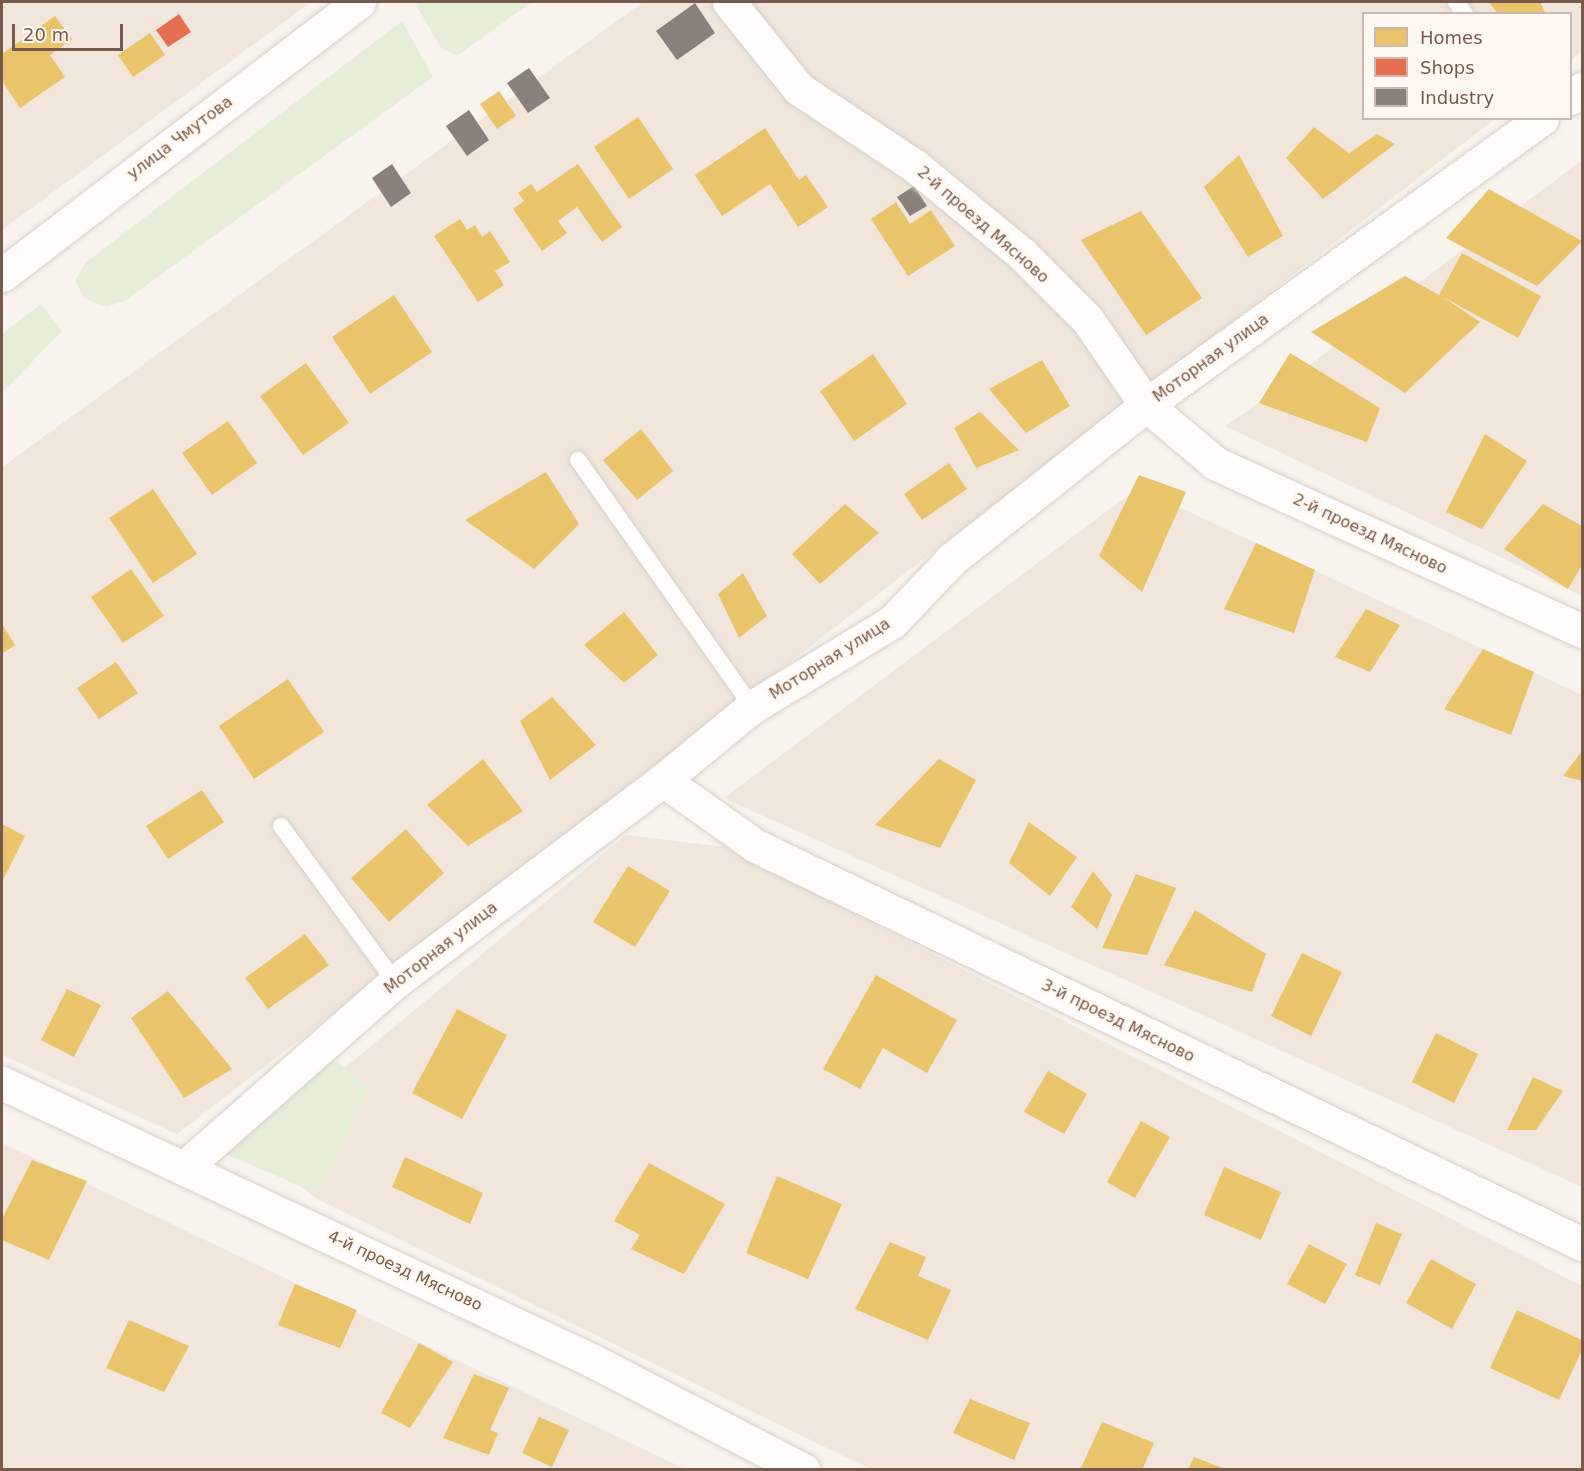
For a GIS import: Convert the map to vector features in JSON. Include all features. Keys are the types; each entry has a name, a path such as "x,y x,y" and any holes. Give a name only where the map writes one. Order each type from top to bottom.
{"street":[{"name":"улица Чмутова","path":"2,274 359,2"},
{"name":"2-й проезд Мясново","path":"729,2 799,89 915,166 1022,254 1087,320 1146,405 1215,463 1582,631"},
{"name":"Моторная улица","path":"184,1167 395,982 663,780 752,707 892,622 952,559 1146,405 1539,120"},
{"name":"3-й проезд Мясново","path":"663,780 756,846 1582,1244"},
{"name":"4-й проезд Мясново","path":"2,1083 593,1361 803,1470"}],"lane":[{"path":"578,460 752,707"},
{"path":"281,826 395,982"}],"shaded area":[{"path":"2,2 311,2 2,230"},
{"path":"643,2 1582,2 1582,51 1572,59 1572,12 1362,12 1362,120 1494,120 177,1134 2,1055 2,467"},
{"path":"1582,160 1582,596 1225,426 1259,403"},
{"path":"1138,488 1582,695 1582,1187 724,798"},
{"path":"626,835 724,847 1582,1286 1582,1469 870,1469 319,1200 248,1148"},
{"path":"2,1143 685,1469 2,1469"}],"green space":[{"path":"421,2 532,2 457,56 441,48 416,5"},
{"path":"402,21 433,77 126,300 107,307 85,299 75,281 85,263"},
{"path":"41,304 62,331 2,393 2,334"},
{"path":"332,1059 370,1086 318,1194 226,1154 241,1128"}],"building: Homes":[{"path":"1489,2 1540,2 1545,12 1496,12"},
{"path":"55,16 72,39 50,55 65,77 20,108 2,81 2,54"},
{"path":"150,33 165,55 133,77 118,55"},
{"path":"499,91 516,116 497,129 480,104"},
{"path":"638,117 673,169 629,199 594,147"},
{"path":"1314,127 1349,153 1377,134 1395,144 1323,199 1286,158"},
{"path":"765,128 799,180 806,175 828,207 798,227 770,184 722,216 695,175"},
{"path":"1239,155 1283,236 1248,257 1204,187"},
{"path":"578,164 622,227 602,242 577,207 558,221 567,233 542,251 513,209 524,201 518,193 531,184 537,192"},
{"path":"1489,189 1582,241 1537,286 1446,238"},
{"path":"896,202 910,224 931,210 955,246 908,276 871,219"},
{"path":"1141,211 1202,298 1146,335 1081,240"},
{"path":"460,219 467,230 475,225 482,237 490,231 510,262 495,271 504,285 478,302 434,236"},
{"path":"1462,253 1541,296 1518,338 1443,297 1480,322 1405,393 1311,332 1405,276 1439,295"},
{"path":"394,295 432,352 370,394 332,337"},
{"path":"1290,353 1380,408 1367,442 1259,403"},
{"path":"873,354 907,404 854,441 820,391"},
{"path":"1042,360 1070,406 1026,433 989,389"},
{"path":"306,363 349,423 303,455 260,396"},
{"path":"980,412 1019,450 976,468 954,428"},
{"path":"228,421 257,463 212,495 182,453"},
{"path":"641,429 673,471 637,500 603,460"},
{"path":"1485,434 1527,461 1482,529 1446,512"},
{"path":"949,463 967,489 922,520 904,494"},
{"path":"546,472 579,524 534,569 465,520"},
{"path":"1139,475 1186,492 1142,592 1099,556"},
{"path":"153,489 197,554 153,583 109,518"},
{"path":"845,504 879,533 820,584 792,554"},
{"path":"1543,504 1582,526 1582,565 1568,589 1504,549"},
{"path":"1256,543 1315,570 1294,633 1224,609"},
{"path":"131,569 164,616 123,643 91,597"},
{"path":"743,573 767,616 739,638 718,594"},
{"path":"1366,609 1400,625 1370,672 1335,657"},
{"path":"624,612 658,655 624,683 584,645"},
{"path":"2,624 15,645 2,654"},
{"path":"1483,649 1534,672 1511,735 1444,709"},
{"path":"116,662 138,693 99,719 77,688"},
{"path":"288,679 324,732 254,779 219,726"},
{"path":"552,697 596,745 550,780 520,721"},
{"path":"1582,751 1582,781 1563,776"},
{"path":"483,759 523,811 468,846 427,805"},
{"path":"939,759 976,780 940,848 875,825"},
{"path":"202,790 224,822 168,859 146,826"},
{"path":"1029,822 1077,857 1050,896 1009,863"},
{"path":"2,824 25,836 2,882"},
{"path":"406,829 444,873 389,922 351,878"},
{"path":"628,866 670,891 635,947 593,922"},
{"path":"1093,871 1112,895 1097,929 1071,907"},
{"path":"1136,874 1176,888 1147,955 1102,948"},
{"path":"1195,910 1266,954 1252,992 1164,965"},
{"path":"305,934 329,965 268,1009 245,978"},
{"path":"1302,953 1342,972 1311,1036 1271,1016"},
{"path":"876,975 957,1020 927,1073 883,1048 860,1089 823,1069"},
{"path":"67,989 101,1005 74,1057 41,1040"},
{"path":"168,991 232,1069 184,1098 131,1018"},
{"path":"457,1009 507,1035 462,1119 412,1093"},
{"path":"1436,1033 1478,1054 1454,1103 1412,1082"},
{"path":"1048,1071 1087,1094 1064,1134 1024,1112"},
{"path":"1533,1077 1563,1091 1536,1130 1507,1130"},
{"path":"1141,1121 1170,1137 1135,1198 1107,1182"},
{"path":"405,1157 483,1193 470,1224 392,1187"},
{"path":"32,1160 87,1181 49,1260 2,1240 2,1219"},
{"path":"649,1163 725,1204 684,1274 631,1249 640,1235 614,1221"},
{"path":"1224,1167 1281,1192 1261,1240 1204,1215"},
{"path":"777,1176 842,1204 808,1279 746,1253"},
{"path":"1376,1223 1402,1234 1380,1285 1355,1275"},
{"path":"890,1242 926,1257 918,1276 951,1290 928,1340 855,1309"},
{"path":"1309,1244 1347,1264 1325,1304 1287,1284"},
{"path":"1431,1259 1476,1284 1452,1329 1406,1303"},
{"path":"295,1284 357,1310 340,1348 278,1325"},
{"path":"1517,1310 1582,1340 1582,1350 1559,1400 1490,1368"},
{"path":"129,1320 189,1346 164,1392 106,1368"},
{"path":"419,1343 453,1362 410,1428 381,1413"},
{"path":"474,1374 509,1388 490,1430 498,1433 489,1455 443,1438"},
{"path":"970,1399 1030,1423 1014,1460 953,1433"},
{"path":"539,1417 569,1430 552,1467 522,1453"},
{"path":"1102,1422 1154,1443 1142,1470 1080,1470"},
{"path":"1194,1457 1225,1469 1225,1470 1188,1470"}],"building: Shops":[{"path":"179,14 191,32 168,47 156,30"}],"building: Industry":[{"path":"695,3 715,33 677,60 656,31"},
{"path":"529,68 550,98 528,113 507,83"},
{"path":"469,110 489,140 467,156 446,126"},
{"path":"392,164 411,193 391,207 372,178"},
{"path":"914,186 927,206 910,216 897,197"}]}
